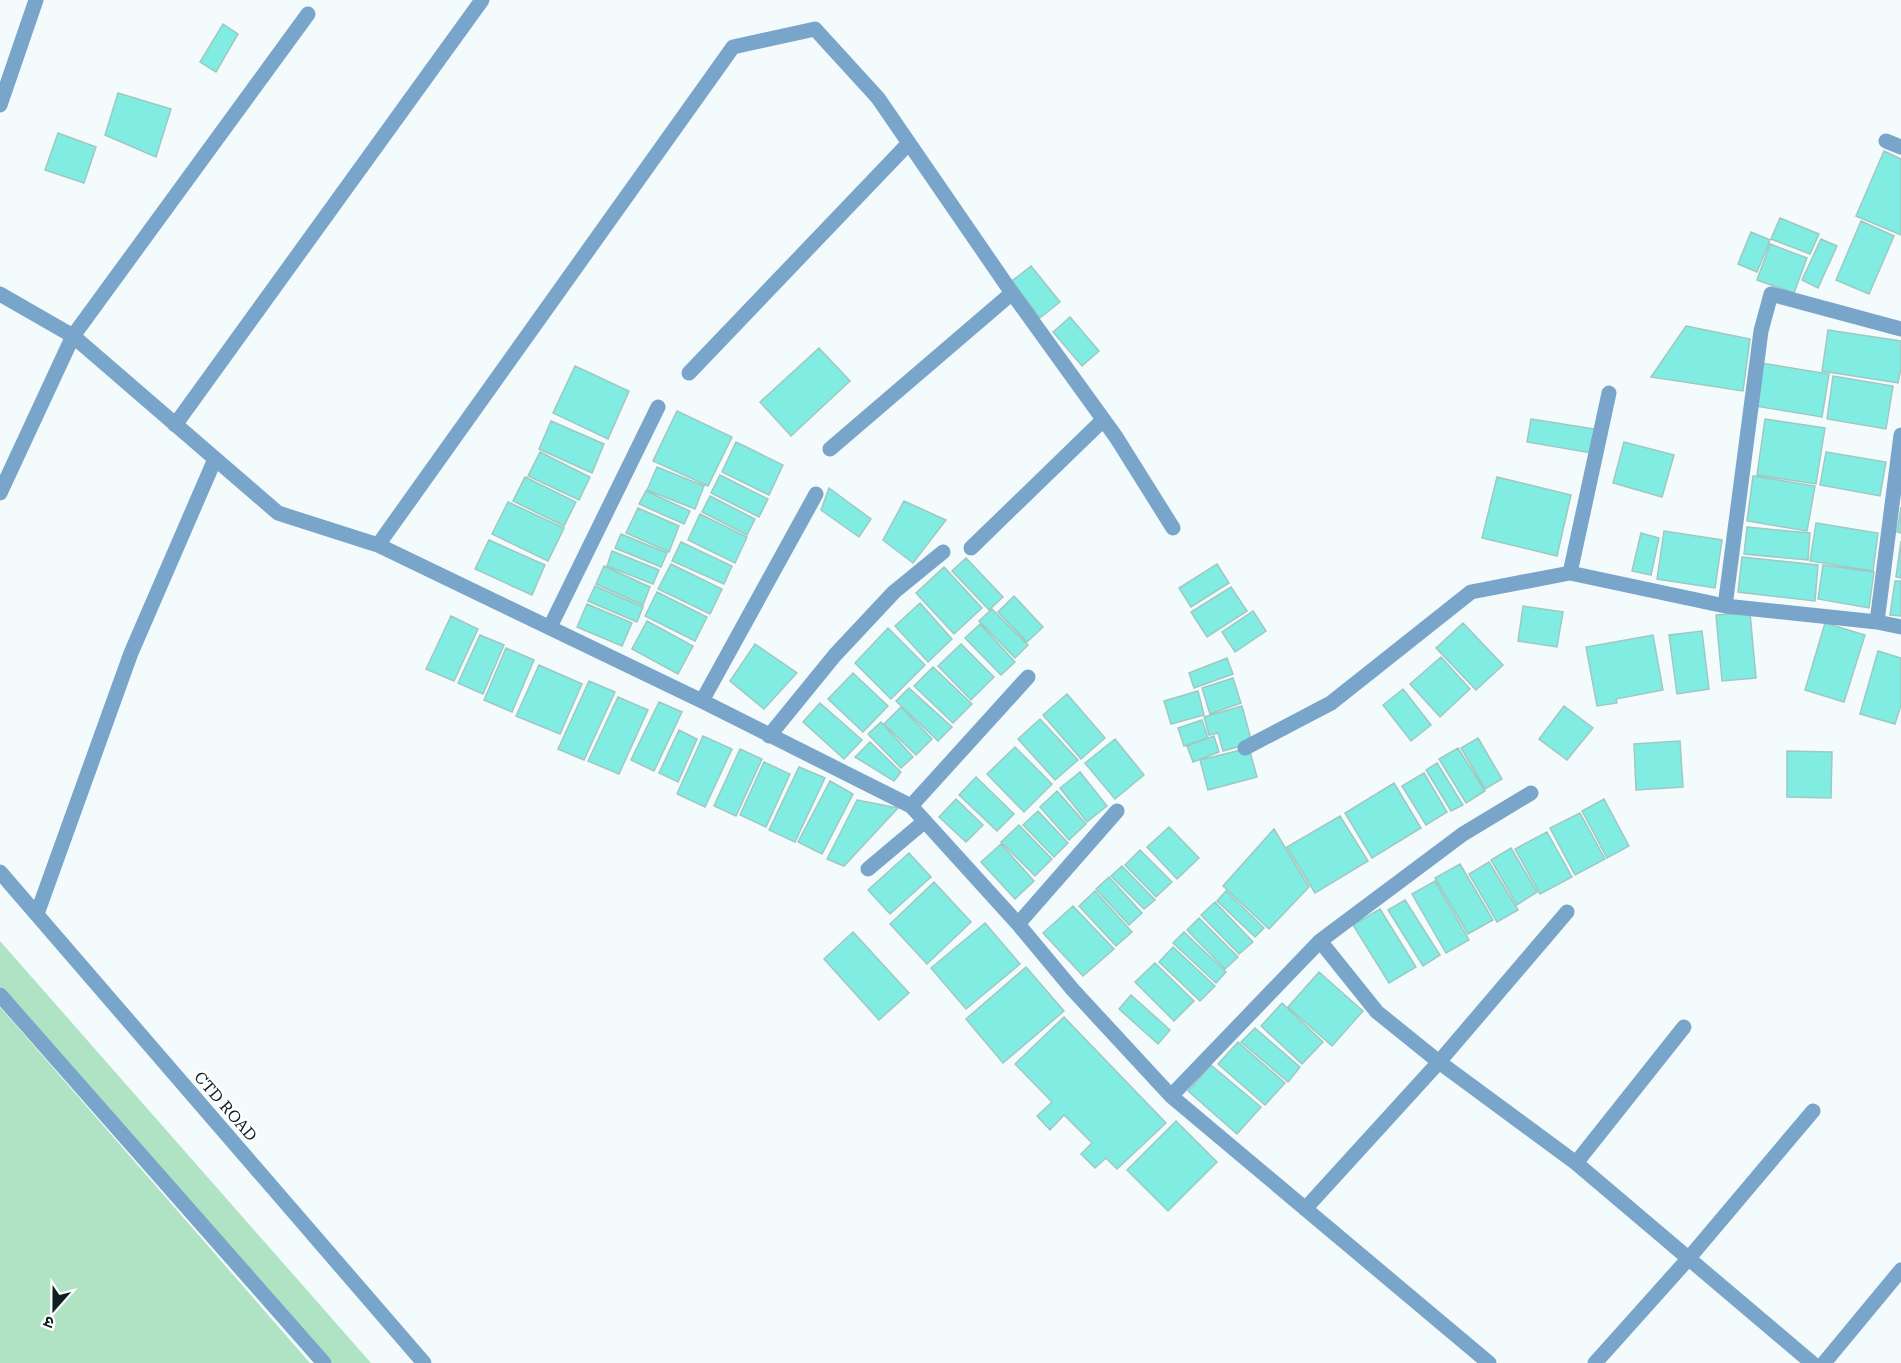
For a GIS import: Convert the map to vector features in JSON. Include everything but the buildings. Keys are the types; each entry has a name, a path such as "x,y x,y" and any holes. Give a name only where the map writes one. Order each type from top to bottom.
{"street":[{"path":"0,105 36,0"},
{"path":"175,424 483,0"},
{"path":"0,493 73,336 308,14"},
{"path":"378,545 733,47 815,30 878,98 1012,294 1103,420 1173,528"},
{"path":"1886,141 1901,147"},
{"path":"689,373 909,142"},
{"path":"0,294 73,336 278,513 378,545 702,701 911,806 1018,924 1073,990 1171,1096 1489,1363"},
{"path":"830,449 1012,294"},
{"path":"1725,606 1761,331 1771,294 1901,329"},
{"path":"1570,573 1610,393"},
{"path":"550,627 658,406"},
{"path":"971,548 1103,420"},
{"path":"1877,622 1901,435"},
{"path":"37,914 131,653 215,459"},
{"path":"702,701 816,494"},
{"path":"769,736 835,655 894,591 943,552"},
{"path":"1245,748 1331,703 1471,592 1570,573 1725,606 1877,622 1901,627"},
{"path":"911,806 1028,677"},
{"path":"1171,1096 1320,941 1463,834 1531,794"},
{"path":"1018,924 1117,810"},
{"path":"868,868 925,821"},
{"name":"CTD ROAD","path":"0,872 424,1363"},
{"path":"1305,1209 1439,1062 1567,912"},
{"path":"1320,941 1377,1012 1439,1062 1576,1163 1812,1363"},
{"path":"0,995 324,1363"},
{"path":"1576,1163 1684,1027"},
{"path":"1595,1363 1689,1258 1813,1111"},
{"path":"1824,1363 1901,1270"}],"green space":[{"path":"0,941 371,1363 331,1363 6,994 0,987"},
{"path":"0,1007 310,1363 0,1363"}]}
